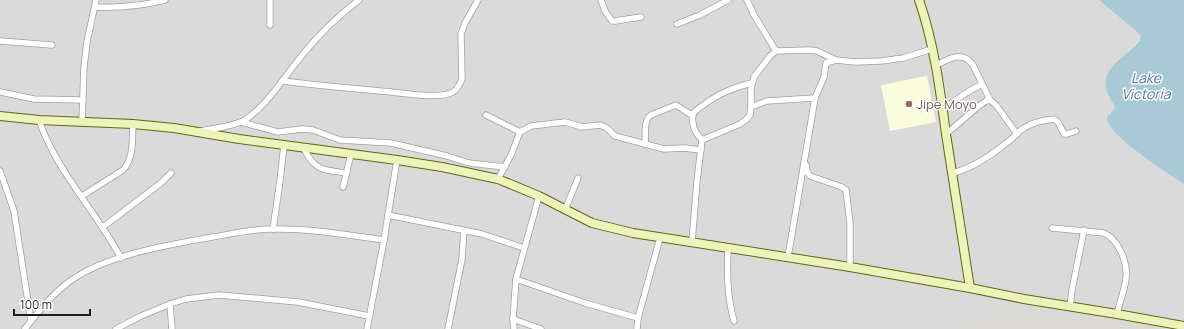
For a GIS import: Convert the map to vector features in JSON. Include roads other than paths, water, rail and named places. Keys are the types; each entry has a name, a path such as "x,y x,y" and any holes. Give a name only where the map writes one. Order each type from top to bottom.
{"main road":[{"path":"919,0 932,49 943,109 970,288"},
{"path":"0,116 39,120 133,124 201,131 239,139 396,160 478,174 498,179 539,196 592,223 633,233 850,267 1184,326"}],"street":[{"path":"82,122 86,48 96,0"},
{"path":"94,7 135,6 165,0"},
{"path":"270,0 270,25"},
{"path":"201,131 241,122 252,115 328,26 359,0"},
{"path":"282,81 410,94 446,94 455,91 462,79 461,34 465,23 478,0"},
{"path":"601,0 612,20 615,21 641,17"},
{"path":"677,24 700,15 728,0"},
{"path":"747,0 754,15 776,51"},
{"path":"0,41 52,45"},
{"path":"702,140 747,120 750,115 752,83 758,71 776,51 810,50 836,60 881,62 903,58 932,49"},
{"path":"935,66 956,57 964,58 970,61 990,100 996,105 1017,134"},
{"path":"788,257 815,98 824,77 826,63 836,60"},
{"path":"692,242 696,181 702,140 695,132 692,124 692,114 718,94 752,83"},
{"path":"943,109 982,84"},
{"path":"0,92 34,99 83,100"},
{"path":"751,107 767,101 815,98"},
{"path":"946,134 980,105 990,100"},
{"path":"645,144 647,117 676,105 693,116"},
{"path":"486,115 520,132"},
{"path":"953,172 963,170 986,158 1024,128 1033,124 1054,119 1058,122 1064,134 1076,131"},
{"path":"39,120 52,151 122,258"},
{"path":"241,122 278,132 302,129 313,130 340,140 391,143 447,156 469,163 505,167"},
{"path":"498,179 505,167 520,132 531,126 565,122 582,127 600,125 615,136 664,149 684,148 701,150"},
{"path":"82,196 127,166 131,156 133,124"},
{"path":"273,229 284,145"},
{"path":"303,147 308,159 317,168 347,173"},
{"path":"343,187 351,154"},
{"path":"367,329 384,240 396,160"},
{"path":"805,161 808,175 842,187 846,190 850,223 850,267"},
{"path":"0,171 14,211 30,322"},
{"path":"103,227 161,183 171,173"},
{"path":"565,210 578,178"},
{"path":"514,329 513,318 516,279 539,196"},
{"path":"388,215 482,234 524,248"},
{"path":"1052,228 1104,233 1110,236 1117,243 1125,266 1126,278 1118,314"},
{"path":"25,329 46,302 60,289 87,271 122,258 186,242 235,233 273,229 384,240"},
{"path":"448,329 462,259 464,230"},
{"path":"1070,306 1084,230"},
{"path":"637,329 638,318 660,238"},
{"path":"728,248 728,293 734,321"},
{"path":"516,279 577,301 638,318"},
{"path":"116,329 141,316 170,304 186,299 219,295 298,302 369,316"},
{"path":"170,304 172,329"},
{"path":"513,318 541,329"}],"water":[{"name":"Lake Victoria","path":"1099,0 1184,0 1184,184 1126,143 1109,124 1107,117 1115,108 1106,88 1106,80 1113,66 1137,44 1141,38 1135,30"}],"place":[{"name":"Jipe Moyo","path":"909,104"}]}
